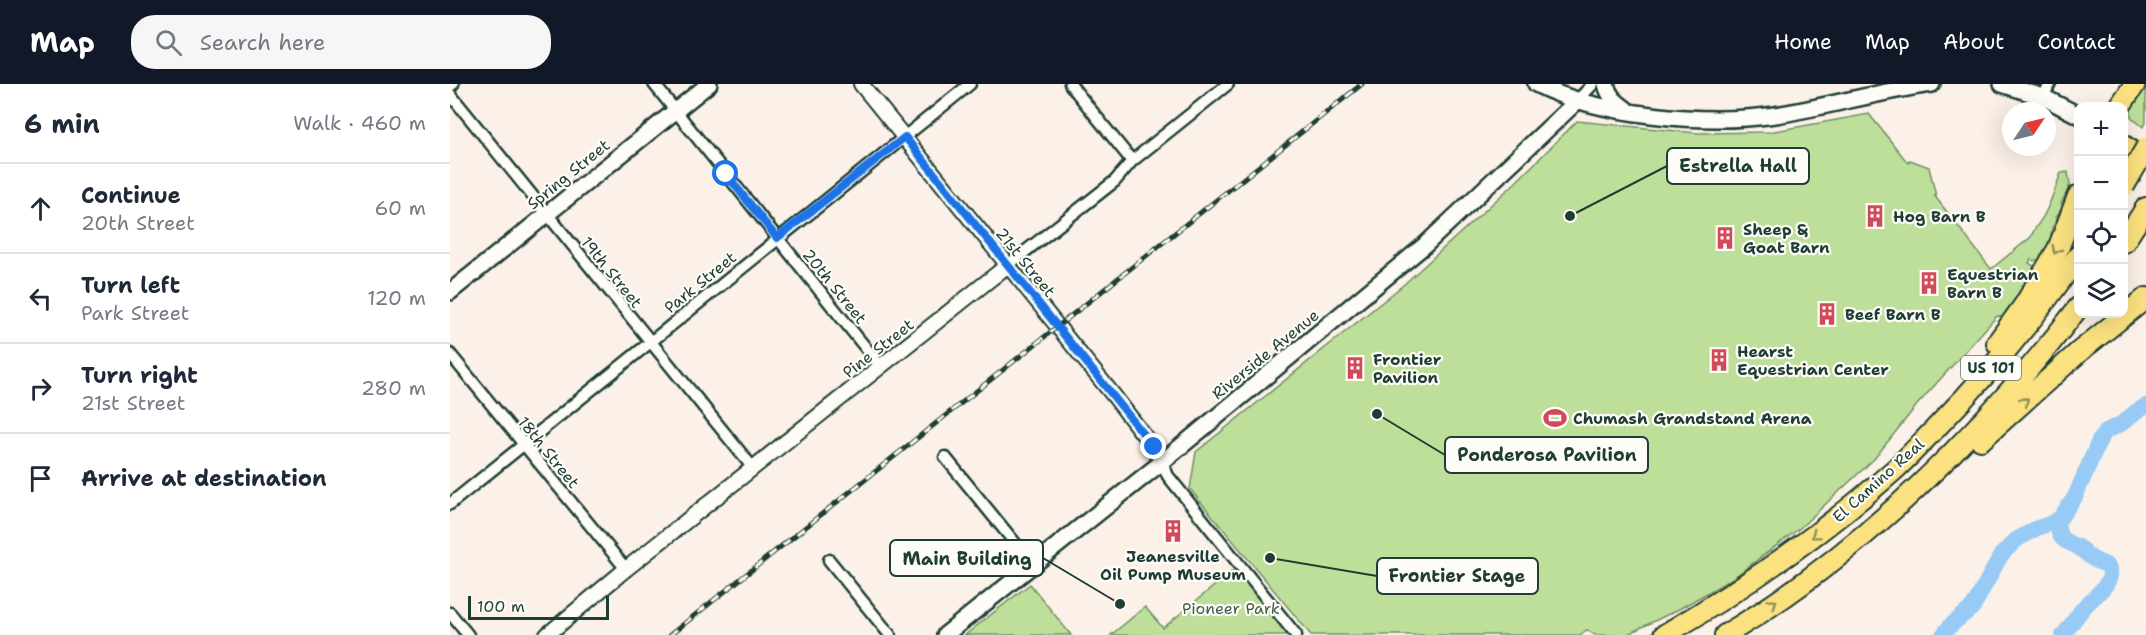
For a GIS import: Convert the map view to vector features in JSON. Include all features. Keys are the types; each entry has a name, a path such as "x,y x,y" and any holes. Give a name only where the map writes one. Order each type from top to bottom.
{"highway":[{"path":"2123,102 2135,84"},
{"path":"2128,147 2146,158"},
{"path":"2128,179 2146,148"},
{"path":"1893,471 1990,353 2025,304 2058,249 2074,209"},
{"path":"2128,236 2144,211"},
{"name":"El Camino Real","path":"1664,635 1731,595 1784,558 1893,471 1977,385 2043,307 2074,263"},
{"path":"1899,505 1958,460 2080,351 2146,298"},
{"name":"El Camino Real","path":"1725,635 1792,590 1899,505 1998,405 2042,356 2074,314"}],"main road":[{"name":"Spring Street","path":"450,292 709,84"},
{"path":"1536,84 1576,100 1654,114 1709,118 1759,117 1896,89 1932,84"},
{"path":"1606,84 1608,92 1615,101 1627,110"},
{"path":"2002,84 2047,90 2074,111"},
{"name":"Riverside Avenue","path":"945,635 1162,462 1425,246 1576,100"}],"street":[{"name":"20th Street","path":"654,84 881,367"},
{"name":"21st Street","path":"861,84 1114,396 1154,447 1162,462"},
{"name":"Park Street","path":"450,504 970,84"},
{"path":"1070,84 1131,161"},
{"name":"Pine Street","path":"547,635 626,569 1115,181 1131,161 1228,84"},
{"name":"Riverside Avenue","path":"1576,100 1593,84"},
{"name":"19th Street","path":"450,94 753,468"},
{"name":"18th Street","path":"450,354 626,569"},
{"path":"945,457 1033,565"},
{"path":"1162,462 1168,476 1296,635"},
{"path":"829,560 890,635"},
{"path":"450,613 468,635"}],"green space":[{"path":"2146,85 2146,123 2143,127 2131,117 2131,106"},
{"path":"1869,114 1908,163 1910,160 1929,167 1936,196 1934,195 1991,269 2031,237 2048,206 2061,173 2068,172 2070,185 2061,204 2065,207 2062,214 2055,217 2057,223 2052,227 2051,238 2040,259 2034,261 2031,259 2029,263 2034,266 2030,277 2031,283 2005,318 1997,316 1917,405 1874,459 1800,528 1733,578 1679,609 1626,635 1595,635 1587,630 1580,635 1311,635 1190,489 1196,452 1402,286 1515,183 1577,121 1697,133 1769,132"},
{"name":"Pioneer Park","path":"1236,568 1289,635 1111,635 1145,607 1163,628"},
{"path":"1030,584 1071,635 965,635"}],"waterway":[{"path":"1943,635 1951,625 1973,607 2001,555 2016,540 2060,518 2075,497 2099,441 2106,431 2121,424 2146,406"},
{"path":"2052,523 2058,528 2064,540 2108,567 2110,572 2107,583 2083,608 2063,635"}],"railway":[{"path":"670,635 1362,84"}],"place":[{"name":"Estrella Hall","path":"1570,216"},
{"name":"Hog Barn B","path":"1875,216"},
{"name":"Sheep & Goat Barn","path":"1725,238"},
{"name":"Equestrian Barn B","path":"1929,283"},
{"name":"Beef Barn B","path":"1827,314"},
{"name":"Hearst Equestrian Center","path":"1719,360"},
{"name":"Frontier Pavilion","path":"1355,368"},
{"name":"Ponderosa Pavilion","path":"1377,414"},
{"name":"Chumash Grandstand Arena","path":"1555,418"},
{"name":"Jeanesville Oil Pump Museum","path":"1173,531"},
{"name":"Frontier Stage","path":"1270,558"},
{"name":"Main Building","path":"1120,604"}],"route":[{"path":"726,174 777,238 905,137 1154,447"}]}
